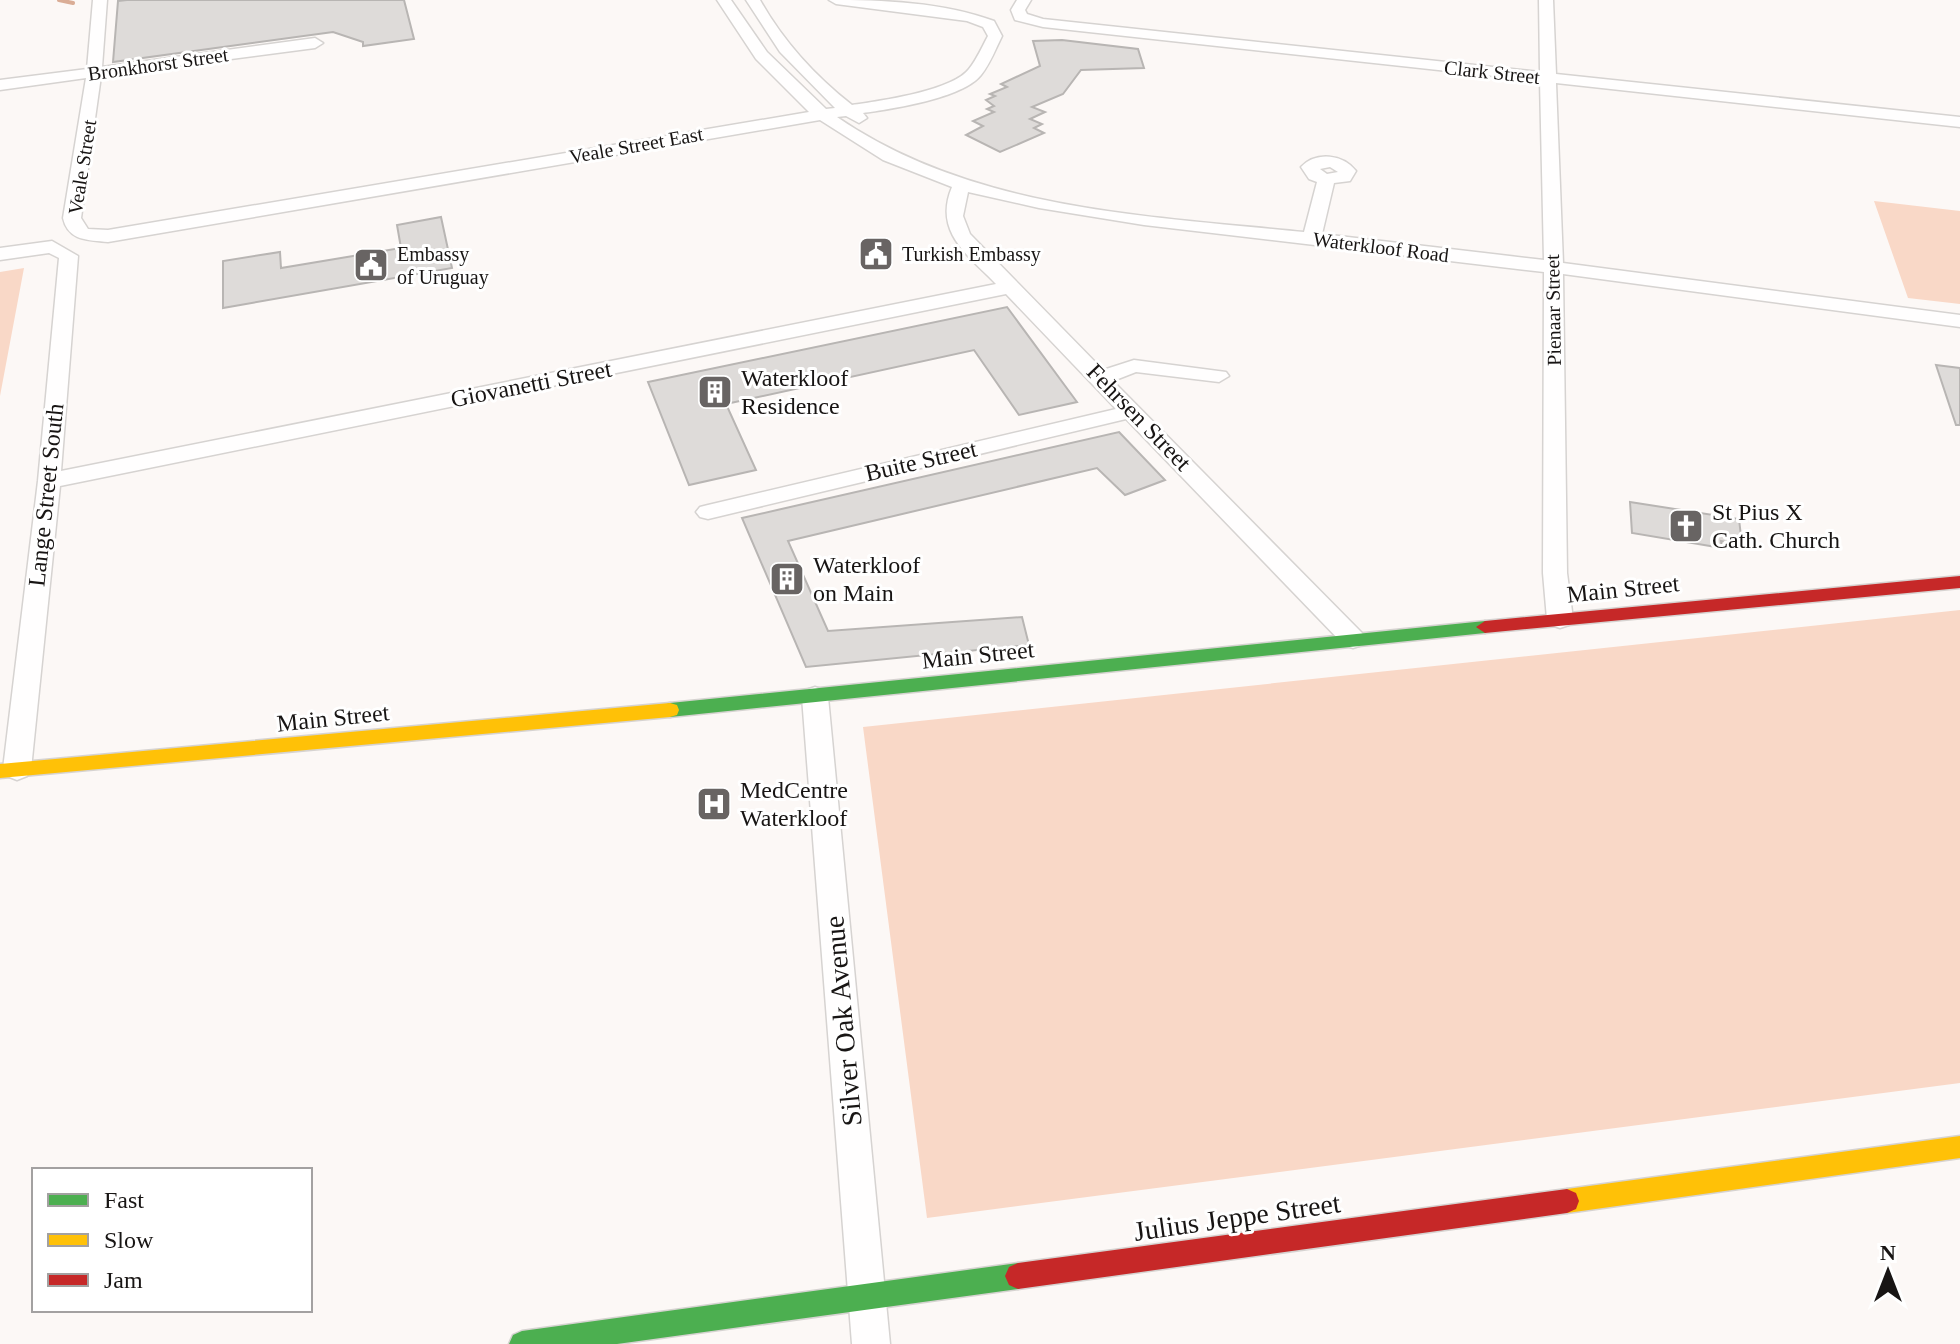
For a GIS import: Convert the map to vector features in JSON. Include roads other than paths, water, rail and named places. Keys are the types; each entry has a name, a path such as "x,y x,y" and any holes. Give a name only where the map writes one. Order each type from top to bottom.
{"street":[{"name":"Veale Street","path":"83,234 74,227 72,218 91,108 100,0"},
{"path":"724,0 751,45 820,115"},
{"path":"753,0 778,41 848,111"},
{"name":"Veale Street East","path":"83,234 108,236 157,230 922,98 965,81 993,41 994,31 978,19 943,11 836,0"},
{"name":"Clark Street","path":"1024,0 1018,10 1025,20 1960,122"},
{"name":"Pienaar Street","path":"1546,0 1553,264 1555,573 1560,619"},
{"name":"Bronkhorst Street","path":"0,85 315,43"},
{"name":"Waterkloof Road","path":"848,111 894,140 985,176 1088,199 1216,222"},
{"name":"Waterkloof Road","path":"820,115 889,155 962,185 1062,207 1216,222 1818,297 1960,311"},
{"path":"1313,234 1326,179"},
{"name":"Fehrsen Street","path":"962,185 952,208 958,231 1353,639"},
{"name":"Lange Street South","path":"0,254 36,248 58,249 69,256 49,481 9,770"},
{"name":"Giovanetti Street","path":"49,481 1012,287"},
{"name":"Waterkloof Road","path":"1818,297 1960,321"},
{"path":"1101,378 1134,366 1219,376"},
{"name":"Buite Street","path":"708,512 1133,411"},
{"name":"Main Street","path":"9,770 815,697 1353,639 1960,582"},
{"name":"Silver Oak Avenue","path":"815,697 871,1344"},
{"name":"Julius Jeppe Street","path":"522,1344 1960,1147"}],"waterway":[{"path":"59,0 73,3"}],"place":[{"name":"Turkish Embassy","path":"876,254"},
{"name":"Embassy of Uruguay","path":"371,265"},
{"name":"Waterkloof Residence","path":"715,392"},
{"name":"St Pius X Cath. Church","path":"1686,526"},
{"name":"Waterkloof on Main","path":"787,579"},
{"name":"MedCentre Waterkloof","path":"714,804"}]}
